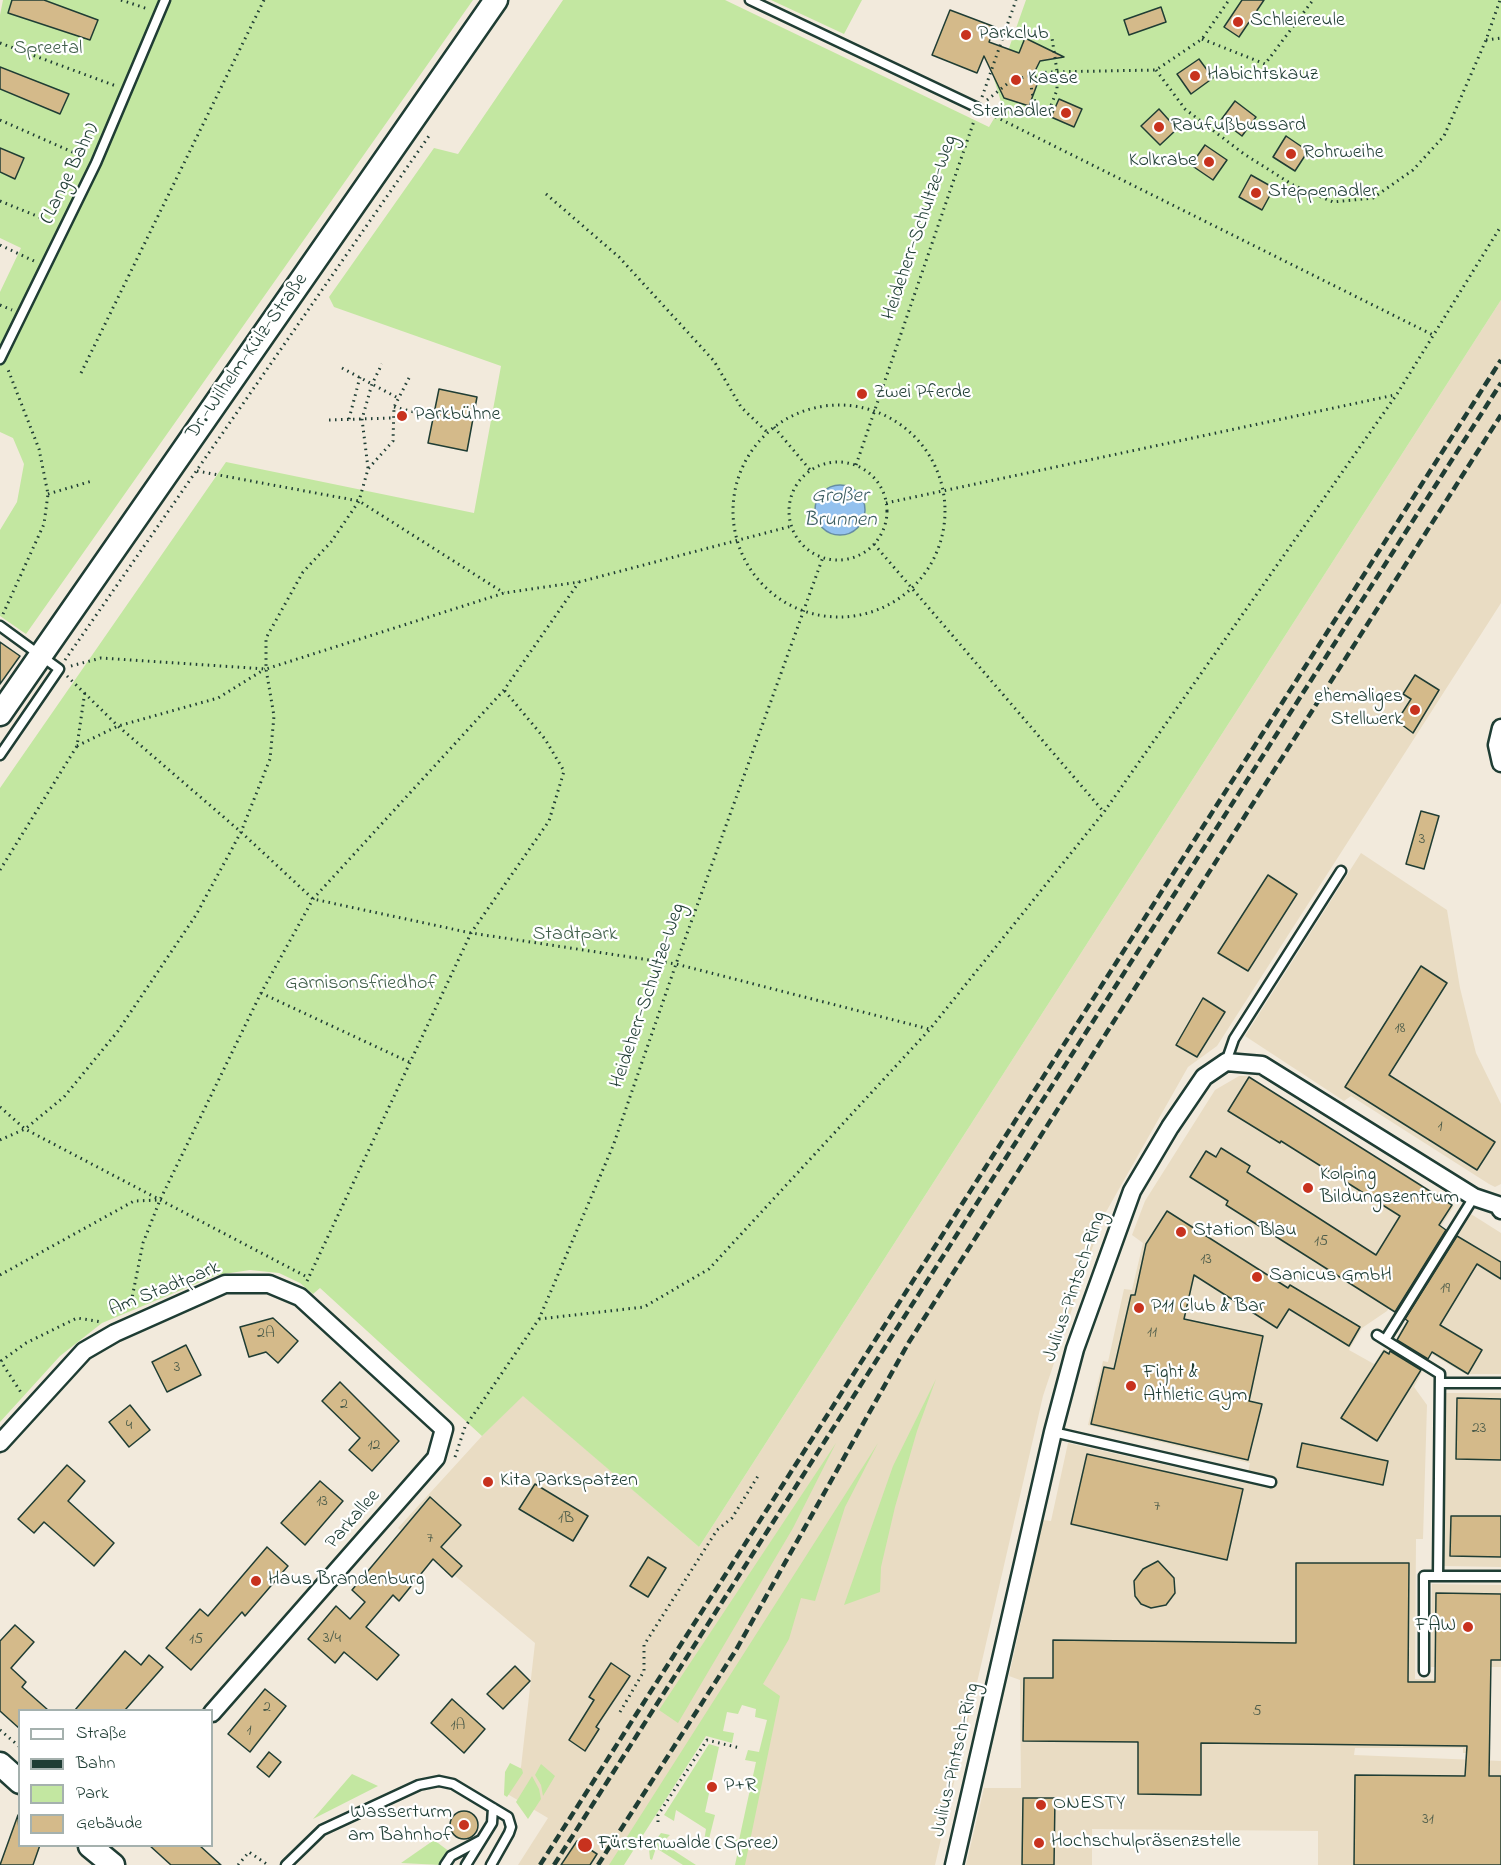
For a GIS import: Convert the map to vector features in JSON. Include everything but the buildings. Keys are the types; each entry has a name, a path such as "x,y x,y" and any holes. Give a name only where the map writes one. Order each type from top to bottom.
{"main road":[{"name":"Dr.-Wilhelm-Külz-Straße","path":"0,714 496,0"},
{"path":"0,1764 18,1780"}],"street":[{"path":"1501,728 1497,745 1501,762"},
{"path":"1226,1062 1262,1065 1474,1197 1500,1206"},
{"name":"Julius-Pintsch-Ring","path":"954,1865 1053,1432 1093,1295 1132,1191 1170,1127 1204,1077 1226,1062"},
{"name":"Am Stadtpark","path":"0,1443 84,1351 128,1327 225,1284 269,1284 300,1296 444,1429"},
{"name":"Parkallee","path":"213,1712 436,1458 444,1429"}],"lane":[{"name":"(Lange Bahn)","path":"1,358 96,163 165,0"},
{"path":"750,0 978,108"},
{"path":"0,624 59,669 0,755"},
{"path":"1226,1062 1234,1039 1341,871"},
{"path":"1438,1576 1440,1374 1381,1337 1474,1197"},
{"path":"1440,1383 1501,1383"},
{"path":"1053,1432 1271,1482"},
{"path":"1424,1671 1424,1576 1501,1576"},
{"path":"286,1865 322,1830 432,1781 453,1784 493,1808 509,1821 510,1829 506,1840 491,1865"},
{"path":"466,1865 492,1823 493,1808"},
{"path":"445,1865 451,1856 483,1839"}],"path":[{"path":"121,0 160,14"},
{"path":"81,373 264,0"},
{"name":"Heideherr-Schultze-Weg","path":"856,465 1016,0"},
{"path":"1229,0 1202,39 1156,70 1057,71 1030,76 1012,80 978,108 1433,335"},
{"path":"1202,39 1265,64 1313,0"},
{"path":"1156,70 1185,109 1244,154 1293,185 1333,202 1373,198 1413,170 1444,136 1486,40 1500,0"},
{"path":"1030,76 1037,107 1050,108 1057,90 1057,71 1052,38"},
{"path":"1486,40 1501,38"},
{"path":"0,43 128,90"},
{"path":"0,120 96,163"},
{"path":"59,669 431,133"},
{"path":"546,194 619,257 714,361 741,407 768,433"},
{"path":"0,201 63,227"},
{"path":"539,1319 644,1307 709,1269 930,1029 1104,812 1397,394 1501,226"},
{"path":"0,245 46,266"},
{"path":"0,624 45,524 48,494 39,449 1,358"},
{"path":"0,1140 25,1129 64,1097 118,1031 196,915 241,832 270,759 274,716 266,669 266,638 303,572 331,542 359,501 368,469 362,419 372,384 382,364"},
{"path":"342,368 398,398"},
{"path":"348,420 360,377"},
{"path":"368,469 393,441 394,407 409,378"},
{"path":"886,503 1397,394"},
{"path":"840,404 875,411 903,426 927,450 941,480 943,491 946,514 940,547 924,576 899,600 869,614 833,618 803,612 766,590 744,561 733,526 734,489 748,455 774,427 804,410 840,404"},
{"path":"394,407 418,413"},
{"path":"329,420 392,418"},
{"path":"774,427 811,471"},
{"path":"841,462 856,465 869,472 879,483 886,503 885,526 874,544 856,557 842,560 823,557 803,545 792,526 790,505 794,491 811,471 826,464 841,462"},
{"path":"197,471 359,501 504,593"},
{"path":"48,494 92,482"},
{"path":"77,746 118,726 218,698 266,669 504,593 579,582 792,526"},
{"path":"874,544 1104,812"},
{"name":"Heideherr-Schultze-Weg","path":"465,1427 539,1319 613,1146 823,557"},
{"path":"32,1408 0,1360 26,1343 77,1318 128,1327 132,1292 143,1244 160,1200 261,993 313,899 504,690 579,582"},
{"path":"59,669 101,658 266,669"},
{"path":"59,669 85,691 118,726 241,832 313,899 471,933 676,964 930,1029"},
{"path":"300,1296 471,933 549,821 564,771 545,739 504,690"},
{"path":"0,870 77,746 85,691"},
{"path":"261,993 410,1062"},
{"path":"0,1107 25,1129 309,1278"},
{"path":"0,1275 134,1201 160,1200"},
{"path":"620,1712 644,1671 644,1645 717,1530 732,1518 758,1476"},
{"path":"0,1730 18,1745"},
{"path":"658,1822 658,1815 707,1740 740,1748"},
{"path":"238,1865 249,1852 268,1865"}],"shaded area":[{"path":"1501,300 1501,603 1217,1046 1188,1067 1102,1219 1043,1396 935,1865 740,1865 773,1709 727,1696 618,1865 518,1865 548,1818 504,1792 521,1767 535,1643 398,1528 523,1395 699,1547"},
{"path":"1361,853 1447,910 1460,988 1476,1053 1501,1104 1501,1184 1495,1187 1351,1096 1344,1101 1245,1036"},
{"path":"1239,1076 1248,1076 1454,1206 1387,1311 1362,1328 1349,1350 1374,1364 1384,1348 1422,1372 1414,1387 1427,1405 1423,1539 1416,1539 1415,1679 1490,1681 1488,1753 1463,1753 1463,1748 1355,1748 1354,1755 1501,1761 1501,1865 1318,1865 1318,1831 1092,1829 1092,1865 966,1865 984,1788 1021,1788 1020,1680 1009,1676 1043,1520 1051,1521 1068,1443 1246,1483 1250,1463 1088,1425 1103,1361 1108,1362 1124,1289 1132,1290 1143,1243 1132,1235 1145,1201 1215,1090"},
{"path":"1471,1214 1501,1233 1501,1374 1465,1374 1428,1352 1425,1355 1397,1337"},
{"path":"1446,1393 1501,1393 1501,1567 1444,1566"},
{"name":"FAW","path":"1432,1584 1501,1585 1501,1667 1431,1667"}],"green space":[{"name":"Spreetal","path":"3,0 473,0 26,634 0,616 0,530 17,502 24,464 13,438 0,432 0,292 21,248 0,238 0,15"},
{"name":"Stadtpark","path":"563,0 725,0 989,127 1002,105 994,79 1002,68 1026,0 1501,0 1501,300 699,1547 523,1396 482,1436 320,1288 313,1294 300,1283 279,1273 250,1270 217,1275 102,1323 60,1356 0,1422 0,788 226,462 474,513 501,366 334,307 329,297 434,148 458,154"},
{"path":"771,0 862,0 844,34"},
{"path":"936,1379 917,1431 895,1507 881,1567 880,1592 844,1605 893,1466"},
{"path":"836,1443 793,1528 678,1723 659,1710"},
{"path":"878,1443 845,1507 815,1601 801,1598 789,1639 763,1684 780,1696 745,1865 735,1865 738,1851 726,1847 727,1838 739,1840 756,1762 745,1760 748,1750 759,1752 767,1720 755,1717 756,1709 742,1705 738,1714 727,1712 723,1731 734,1733 732,1743 706,1736 624,1865 609,1865"},
{"path":"709,1744 719,1747 705,1812 715,1815 708,1843 704,1841 706,1829 676,1810 674,1821 664,1815"},
{"path":"510,1763 522,1769 523,1773 507,1797 504,1795 505,1772"},
{"path":"541,1764 555,1776 543,1796 541,1785 535,1775"},
{"path":"352,1774 378,1786 313,1819"},
{"path":"532,1776 541,1799 528,1819 516,1802"},
{"path":"661,1833 670,1835 662,1843 696,1865 683,1865 656,1848 652,1860 650,1859 649,1849"},
{"path":"434,1840 450,1852 442,1865 401,1863"}],"water":[{"name":"Großer Brunnen","path":"840,485 849,487 860,496 865,510 863,519 854,530 840,535 831,533 820,524 815,510 817,501 826,490"}],"railway":[{"path":"540,1865 1501,360"},
{"path":"554,1865 1501,383"},
{"path":"598,1865 736,1650 909,1342 1501,415"}],"place":[{"name":"Schleiereule","path":"1238,22"},
{"name":"Parkclub","path":"966,35"},
{"name":"Habichtskauz","path":"1195,76"},
{"name":"Kasse","path":"1016,80"},
{"name":"Steinadler","path":"1066,113"},
{"name":"Raufußbussard","path":"1159,127"},
{"name":"Rohrweihe","path":"1291,154"},
{"name":"Kolkrabe","path":"1209,162"},
{"name":"Steppenadler","path":"1256,193"},
{"name":"Zwei Pferde","path":"862,394"},
{"name":"Parkbühne","path":"402,416"},
{"name":"ehemaliges Stellwerk","path":"1415,710"},
{"name":"Kolping Bildungszentrum","path":"1308,1188"},
{"name":"Station Blau","path":"1181,1232"},
{"name":"Sanicus GmbH","path":"1257,1277"},
{"name":"P11 Club & Bar","path":"1139,1308"},
{"name":"Fight & Athletic Gym","path":"1131,1386"},
{"name":"Kita Parkspatzen","path":"488,1482"},
{"name":"Haus Brandenburg","path":"256,1581"},
{"name":"FAW","path":"1468,1627"},
{"name":"P+R","path":"712,1787"},
{"name":"ONESTY","path":"1041,1805"},
{"name":"Wasserturm am Bahnhof","path":"464,1825"},
{"name":"Hochschulpräsenzstelle","path":"1039,1843"},
{"name":"Fürstenwalde (Spree)","path":"585,1845"}],"park label":[{"name":"Garnisonsfriedhof","path":"361,985"}]}
